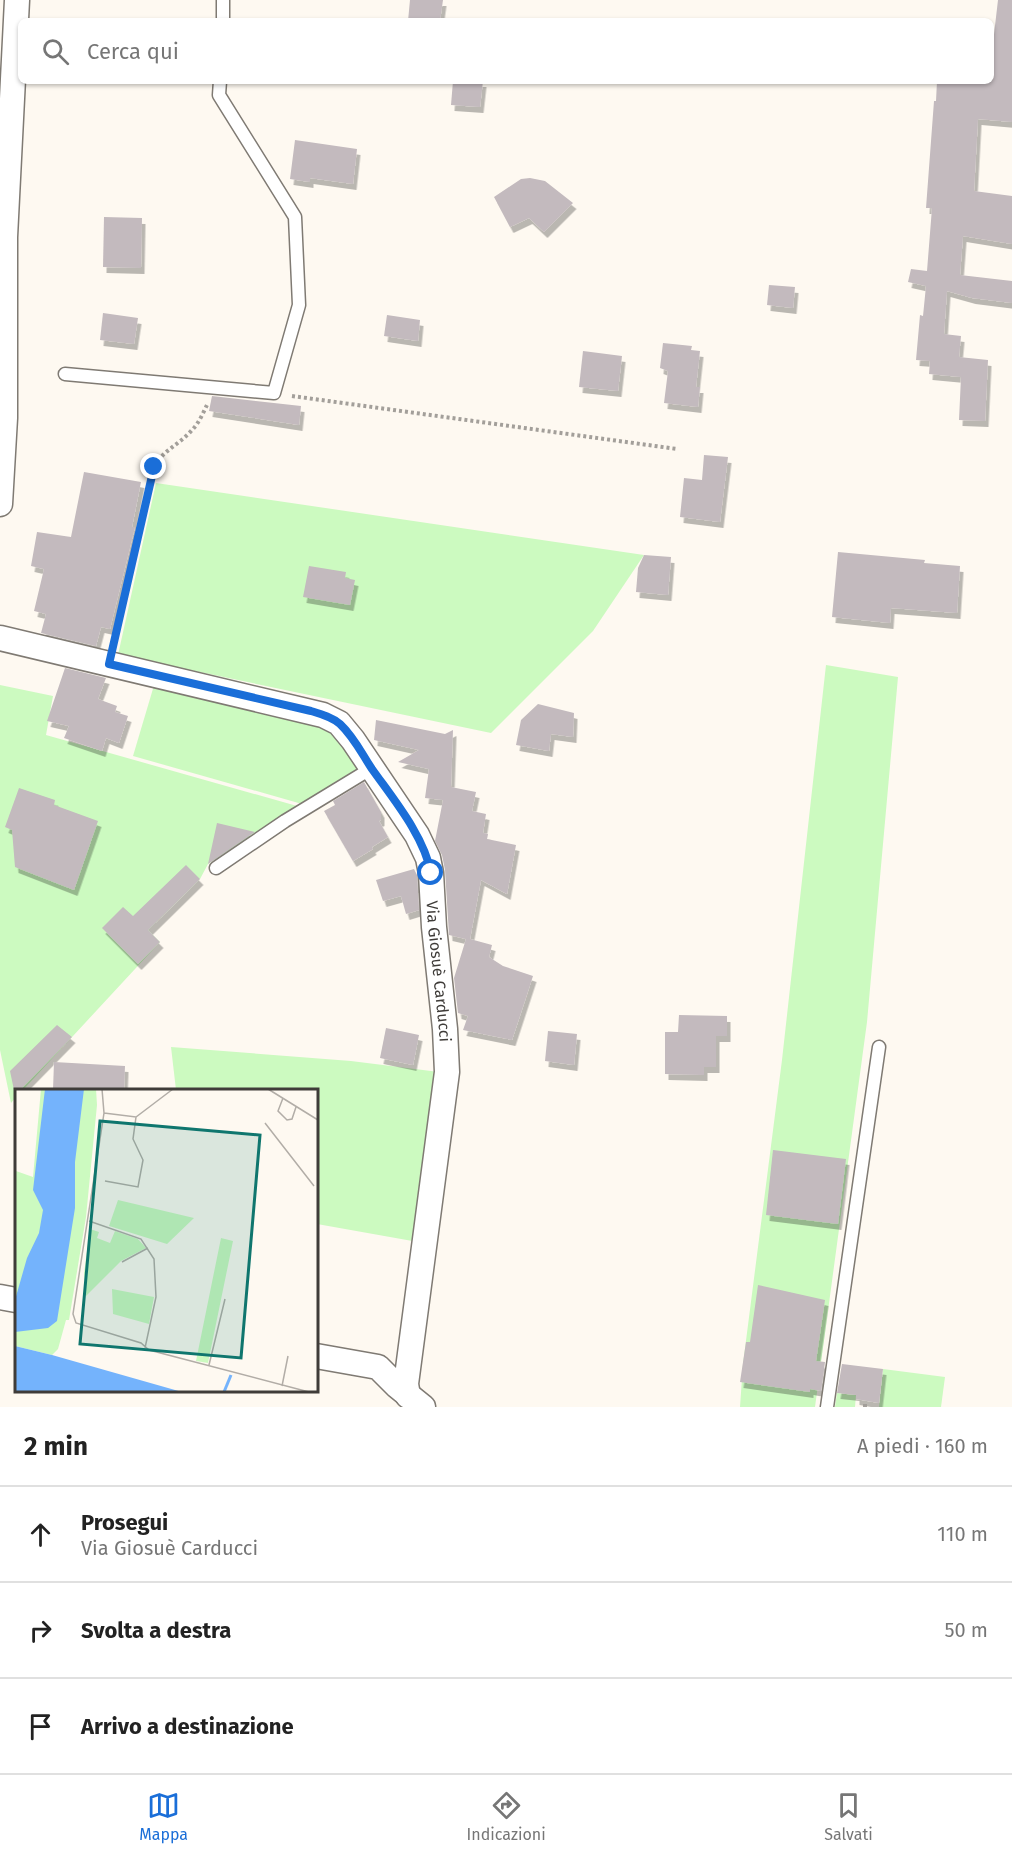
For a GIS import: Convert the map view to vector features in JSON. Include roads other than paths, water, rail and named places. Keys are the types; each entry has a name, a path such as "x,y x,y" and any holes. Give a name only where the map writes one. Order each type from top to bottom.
{"street":[{"path":"0,504 5,418 5,237 17,0"},
{"name":"Via Giosuè Carducci","path":"0,638 323,714 339,723 345,730 417,835 428,858 431,873 447,1072 406,1384 415,1401"},
{"path":"0,1297 15,1300"},
{"path":"318,1356 378,1367 393,1364 410,1354"},
{"path":"378,1367 415,1401"}],"lane":[{"path":"223,18 224,0"},
{"path":"65,374 273,393 299,305 295,217 219,95 220,84"},
{"path":"216,868 285,821 372,768"},
{"path":"827,1407 879,1047"}]}
